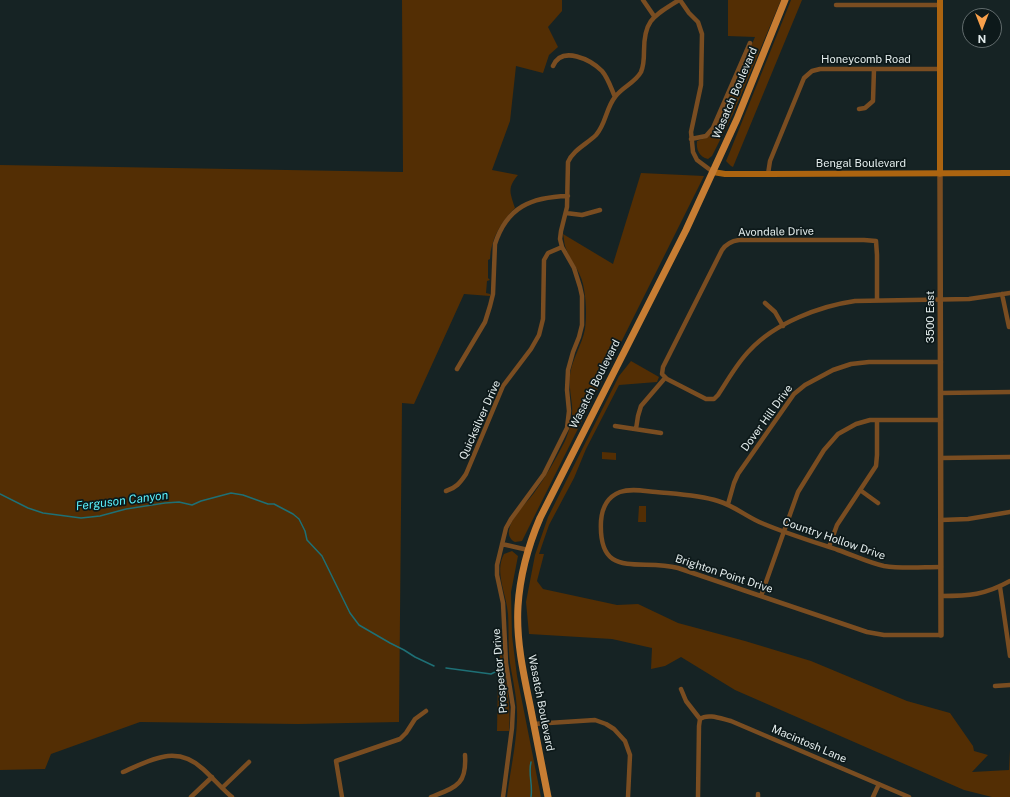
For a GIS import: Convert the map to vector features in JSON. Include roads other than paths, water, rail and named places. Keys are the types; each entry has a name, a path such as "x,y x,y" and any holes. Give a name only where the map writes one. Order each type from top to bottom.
{"main road":[{"name":"Wasatch Boulevard","path":"548,797 533,724 518,629 520,588 528,550 544,511 686,230 736,119 785,0"},
{"name":"3500 East","path":"940,3 940,174"},
{"name":"Bengal Boulevard","path":"713,172 726,174 1010,173"}],"street":[{"path":"643,0 654,16"},
{"path":"680,0 689,13 698,22 701,27 702,34 701,85 697,108 692,124 691,139 694,157 713,172"},
{"name":"Prospector Drive","path":"503,797 513,708 506,663 504,603 497,575 497,565 506,528 544,474 564,436 569,411 567,380 570,361 581,331 582,296 578,277 562,247 560,239 568,196 567,169 570,156 596,135 601,129 615,97 633,82 642,70 644,63 645,32 647,26 654,16 680,0"},
{"path":"836,5 940,3"},
{"path":"691,139 706,136 713,128 750,43"},
{"path":"554,66 559,58 564,56 578,57 587,60 607,78 615,97"},
{"name":"Honeycomb Road","path":"768,174 770,161 804,78 808,73 820,69 939,69"},
{"path":"859,109 865,108 873,101 874,69"},
{"name":"3500 East","path":"940,174 941,635"},
{"path":"457,369 485,322 488,314 493,294 495,244 505,222 524,205 538,199 552,196 568,196"},
{"path":"566,213 582,215 600,210"},
{"name":"Avondale Drive","path":"636,429 638,416 642,406 664,376 663,367 722,250 730,243 739,240 864,240 876,242 877,300"},
{"name":"Quicksilver Drive","path":"446,491 453,489 460,483 466,474 498,397 510,375 531,349 539,334 543,319 544,260 548,253 562,247"},
{"path":"664,376 706,399 711,399 718,395 749,351 764,337 783,326 826,306 855,301 969,299 1010,293"},
{"path":"1002,294 1009,326"},
{"path":"765,303 775,312 783,326"},
{"name":"Dover Hill Drive","path":"728,504 738,474 794,394 801,387 833,370 850,364 869,362 941,362"},
{"path":"941,393 1010,392"},
{"path":"761,596 798,492 831,442 838,434 856,424 877,420 941,420"},
{"path":"829,547 837,525 873,471 877,460 877,420"},
{"path":"615,426 661,433"},
{"path":"941,458 1010,457"},
{"name":"Brighton Point Drive","path":"728,504 706,498 676,494 630,490 623,491 610,498 603,508 601,534 603,548 613,559 624,564 671,566 875,634 941,635"},
{"path":"860,490 878,503"},
{"name":"Country Hollow Drive","path":"728,504 752,519 884,566 941,567"},
{"path":"941,520 968,519 1010,512"},
{"path":"502,544 528,550"},
{"path":"941,596 978,594 991,591 1010,581"},
{"path":"1000,587 1009,637 1010,656"},
{"path":"995,686 1010,685"},
{"path":"681,689 686,701 700,719 698,797"},
{"path":"342,797 336,761 400,739 415,719 426,711"},
{"name":"Macintosh Lane","path":"700,719 710,716 731,721 909,797"},
{"path":"533,724 596,720 614,729 625,741 630,755 628,797"},
{"path":"431,797 454,787 460,782 465,771 465,755"},
{"path":"123,772 154,758 172,756 188,759 196,763 232,797"},
{"path":"222,788 249,762"},
{"path":"191,797 212,777"},
{"path":"873,797 879,784"}],"waterway":[{"name":"Ferguson Canyon","path":"0,494 28,508 43,513 81,518 100,516 126,509 165,503 179,502 192,505 231,493 243,495 268,504 274,504 293,514 299,519 305,531 307,540 322,556 350,613 359,625 415,657 434,666"},
{"name":"Ferguson Canyon","path":"446,668 491,674 495,672 501,662"},
{"path":"531,762 531,797"}]}
